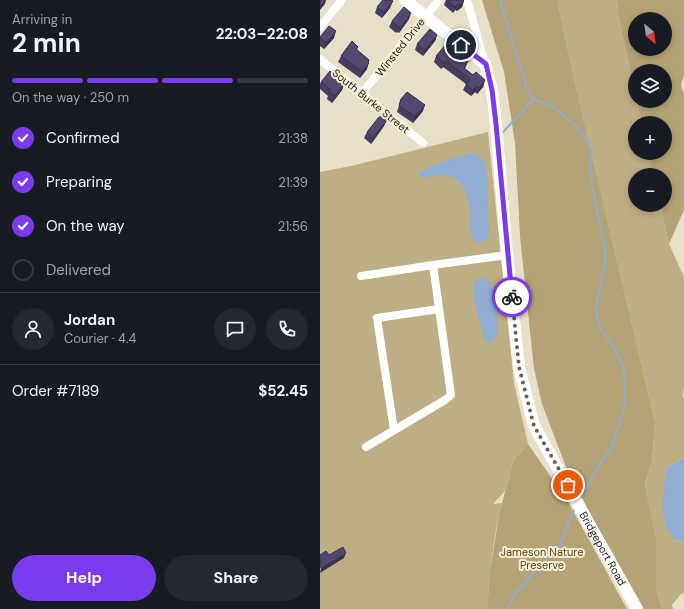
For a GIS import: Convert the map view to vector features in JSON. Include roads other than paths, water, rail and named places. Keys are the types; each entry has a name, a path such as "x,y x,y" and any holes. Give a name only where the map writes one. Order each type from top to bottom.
{"street":[{"path":"320,27 342,0"},
{"path":"405,0 486,64"},
{"name":"Winsted Drive","path":"362,94 439,0"},
{"name":"Bridgeport Road","path":"467,0 492,90 519,367 534,426 637,609"},
{"name":"South Burke Street","path":"320,59 422,143"},
{"path":"361,276 507,255"},
{"path":"366,447 451,395 433,265"},
{"path":"394,430 376,318 439,309"}],"water":[{"path":"472,153 479,156 484,161 487,173 489,236 481,242 475,241 471,233 469,203 464,187 453,177 439,175 422,178 419,174 435,165"},
{"path":"483,277 489,281 491,285 495,296 497,310 497,333 495,339 490,343 486,342 477,314 473,291 474,285"},
{"path":"684,458 684,541 675,540 667,527 663,506 667,468"}],"waterway":[{"path":"500,0 527,89 534,99 552,106 574,124 586,138 591,150 590,175 606,256 596,307 599,327 614,347 624,370 625,404 613,445 598,467 580,500"},
{"path":"503,132 534,99"},
{"path":"508,609 513,596 560,546 570,518 575,509"}],"park label":[{"name":"Jameson Nature Preserve","path":"542,558"}]}
